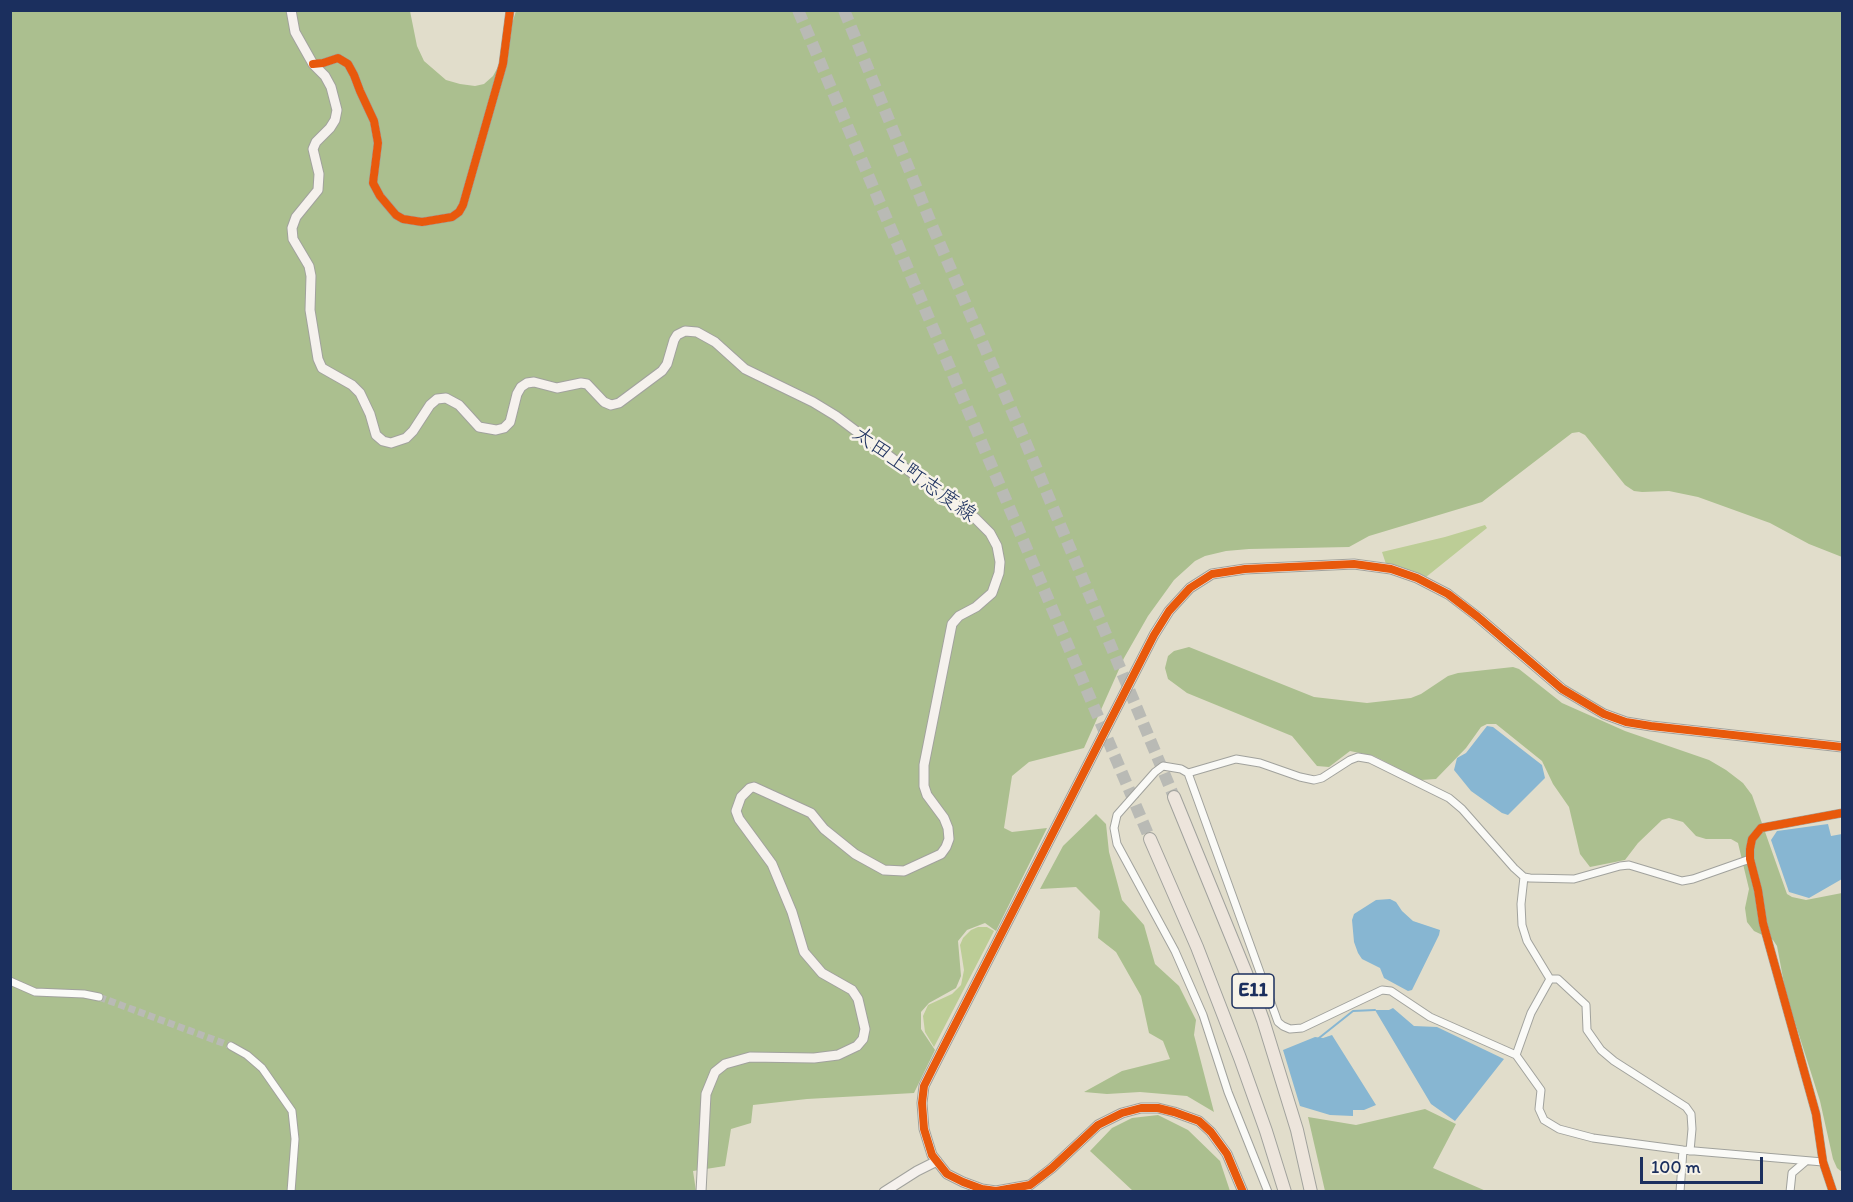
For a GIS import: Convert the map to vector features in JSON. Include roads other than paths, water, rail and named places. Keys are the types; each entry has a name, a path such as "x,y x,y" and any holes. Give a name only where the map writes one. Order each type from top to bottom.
{"highway":[{"name":"E11","path":"1174,797 1235,944 1263,1020 1297,1130 1311,1191"},
{"name":"E11","path":"1150,838 1197,947 1240,1058 1285,1191"}],"main road":[{"name":"太田上町志度線","path":"291,10 295,32 313,64 325,76 331,87 337,110 330,129 313,148 319,174 318,190 296,217 292,228 293,239 309,266 311,276 310,310 318,359 322,368 352,385 360,393 370,414 376,435 383,441 391,444 406,438 430,405 437,399 446,398 459,405 479,427 496,430 504,428 510,422 520,387 527,383 534,382 557,388 587,384 604,402 611,405 619,403 662,371 667,364 677,335 685,332 697,333 715,342 745,369 813,402 836,416 975,518 990,533 997,546 1000,562 999,573 992,593 976,607 959,616 952,624 924,765 924,786 927,795 944,818 948,828 949,839 941,854 904,871 884,870 855,854 824,829 811,813 754,787 741,797 736,811 739,819 772,864 792,912 804,952 822,973 852,990 858,999 865,1029 863,1038 857,1046 838,1055 814,1058 750,1057 725,1064 715,1072 706,1094 701,1191"},
{"path":"1243,1191 1227,1154 1211,1132 1199,1121 1158,1108 1141,1108 1122,1113 1098,1125 1052,1168 1030,1185 996,1191 963,1182 947,1173 932,1155 924,1129 921,1103 924,1086 1154,635 1169,610 1190,588 1207,577 1245,569 1354,564 1398,571 1427,582 1448,594 1562,689 1604,714 1626,722 1651,726 1842,747"},
{"path":"884,1191 937,1161"}],"street":[{"path":"313,64 338,58 348,64 374,121 378,143 373,183 380,196 396,215 403,219 422,222 452,217 463,205 503,64 510,10"},
{"path":"1188,773 1236,759 1260,763 1314,780 1322,778 1350,760 1358,757 1370,759 1449,798 1462,809 1524,877 1574,879 1629,865 1682,881 1750,859"},
{"path":"1268,1191 1228,1092 1203,1015 1175,951 1117,844 1114,828 1117,815 1163,766 1181,769 1188,773 1278,1022 1283,1026 1290,1029 1302,1028 1382,990 1391,991 1430,1017 1516,1055 1541,1090 1539,1109 1544,1120 1559,1130 1593,1138 1686,1150 1824,1162"},
{"path":"1833,1191 1824,1162 1816,1114 1763,923 1750,859 1752,839 1761,828 1842,813"},
{"path":"1524,877 1521,904 1522,925 1527,941 1550,979"},
{"path":"1516,1055 1531,1013 1550,979"},
{"path":"1550,979 1558,979 1586,1005 1587,1030 1601,1050 1623,1067 1686,1107 1691,1114 1692,1129 1686,1150 1680,1191"},
{"path":"10,981 35,992 84,994 99,997"},
{"path":"231,1046 247,1054 262,1068 292,1111 295,1139 291,1191"},
{"path":"1790,1191 1792,1173 1806,1161"}],"water":[{"path":"1487,726 1493,727 1542,765 1545,778 1508,815 1471,791 1454,770 1457,758 1466,753"},
{"path":"1828,824 1831,836 1842,834 1842,879 1809,898 1789,892 1771,840 1777,831"},
{"path":"1390,899 1396,902 1413,921 1440,930 1412,990 1408,991 1384,978 1380,968 1362,959 1354,942 1352,920 1354,914 1376,900"},
{"path":"1393,1008 1414,1026 1437,1027 1504,1059 1455,1121 1431,1104 1375,1010"},
{"path":"1332,1035 1376,1105 1364,1110 1353,1110 1353,1116 1330,1115 1300,1106 1283,1050 1315,1037 1323,1038"}],"waterway":[{"path":"1319,1038 1353,1011 1375,1010"}],"tunnel":[{"path":"798,10 1150,839"},
{"path":"844,10 933,228 1174,797"},
{"path":"99,997 231,1046"}]}
